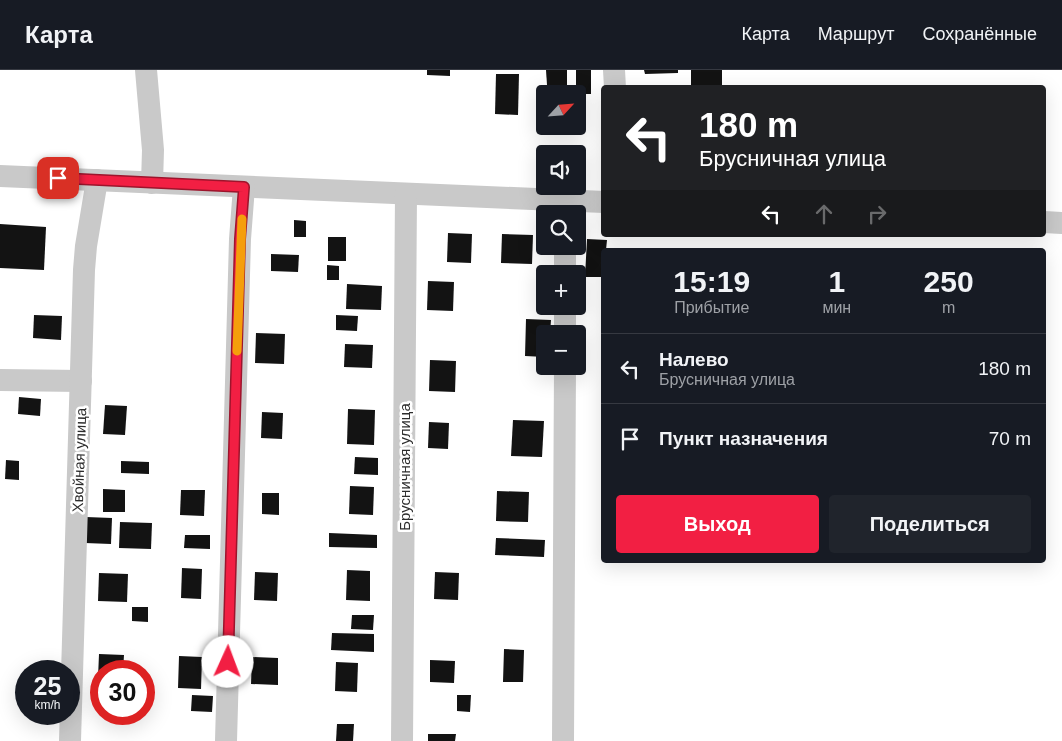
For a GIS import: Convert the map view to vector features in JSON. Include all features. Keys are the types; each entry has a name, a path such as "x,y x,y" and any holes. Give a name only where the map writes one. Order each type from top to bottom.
{"street":[{"path":"146,70 153,150 152,183"},
{"path":"614,70 615,85"},
{"path":"0,176 406,194 541,205"},
{"name":"Хвойная улица","path":"70,741 86,246 97,180"},
{"path":"226,741 240,239 244,187"},
{"name":"Брусничная улица","path":"402,741 406,194"},
{"path":"581,205 601,202"},
{"path":"1046,222 1062,223"},
{"path":"563,741 565,375"},
{"path":"0,380 81,381"}],"building":[{"path":"427,70 450,70 450,76 427,75"},
{"path":"546,70 567,70 567,85 547,85"},
{"path":"576,70 591,70 591,94 586,94 586,85 576,85"},
{"path":"644,70 678,70 678,73 645,74"},
{"path":"691,70 722,70 722,85 691,85"},
{"path":"496,74 519,74 518,115 495,114"},
{"path":"294,220 306,221 306,237 294,237"},
{"path":"0,224 46,227 44,270 0,268"},
{"path":"448,233 472,234 471,263 447,262"},
{"path":"502,234 533,235 532,264 501,263"},
{"path":"328,237 346,237 346,261 328,261"},
{"path":"587,239 607,240 606,248 601,248 601,277 586,277"},
{"path":"271,254 299,255 298,272 271,271"},
{"path":"327,265 339,266 339,280 327,280"},
{"path":"428,281 454,282 453,311 427,310"},
{"path":"347,284 382,286 381,310 346,309"},
{"path":"34,315 62,316 61,340 33,338"},
{"path":"336,315 358,316 357,331 336,330"},
{"path":"526,319 551,320 551,325 536,325 536,357 525,356"},
{"path":"256,333 285,334 284,364 255,363"},
{"path":"345,344 373,345 372,368 344,367"},
{"path":"430,360 456,361 455,392 429,391"},
{"path":"19,397 41,399 40,416 18,414"},
{"path":"105,405 127,406 125,435 103,434"},
{"path":"348,409 375,410 374,445 347,444"},
{"path":"262,412 283,413 282,439 261,438"},
{"path":"513,420 544,421 542,457 511,456"},
{"path":"429,422 449,423 448,449 428,448"},
{"path":"355,457 378,458 378,475 354,474"},
{"path":"6,460 19,461 19,480 5,479"},
{"path":"121,461 149,462 149,474 121,473"},
{"path":"350,486 374,487 373,515 349,514"},
{"path":"103,489 125,490 125,512 103,512"},
{"path":"181,490 205,490 204,516 180,515"},
{"path":"497,491 529,492 528,522 496,521"},
{"path":"262,493 279,493 279,515 262,514"},
{"path":"86,517 112,518 111,544 85,543"},
{"path":"120,522 152,523 151,549 119,548"},
{"path":"329,533 377,535 377,548 329,547"},
{"path":"185,535 210,535 210,549 184,548"},
{"path":"496,538 545,540 544,557 495,555"},
{"path":"182,568 202,569 201,599 181,598"},
{"path":"347,570 370,571 370,601 346,600"},
{"path":"255,572 278,573 277,601 254,600"},
{"path":"435,572 459,573 458,600 434,599"},
{"path":"99,573 128,574 127,602 98,601"},
{"path":"132,607 148,607 148,622 132,621"},
{"path":"352,615 374,615 373,630 351,629"},
{"path":"332,633 374,634 374,652 331,650"},
{"path":"504,649 524,650 523,682 503,682"},
{"path":"99,654 124,655 124,660 99,660"},
{"path":"179,656 202,657 201,689 178,688"},
{"path":"252,657 278,658 278,685 251,684"},
{"path":"430,660 455,661 454,683 430,682"},
{"path":"336,662 358,663 357,692 335,691"},
{"path":"192,695 213,696 212,712 191,711"},
{"path":"457,695 471,695 470,712 457,711"},
{"path":"337,724 354,724 353,741 336,741"},
{"path":"428,734 456,734 455,741 428,741"}],"slow traffic":[{"path":"237,351 242,219"}],"route":[{"path":"58,178 244,187 240,239 228,662"}]}
